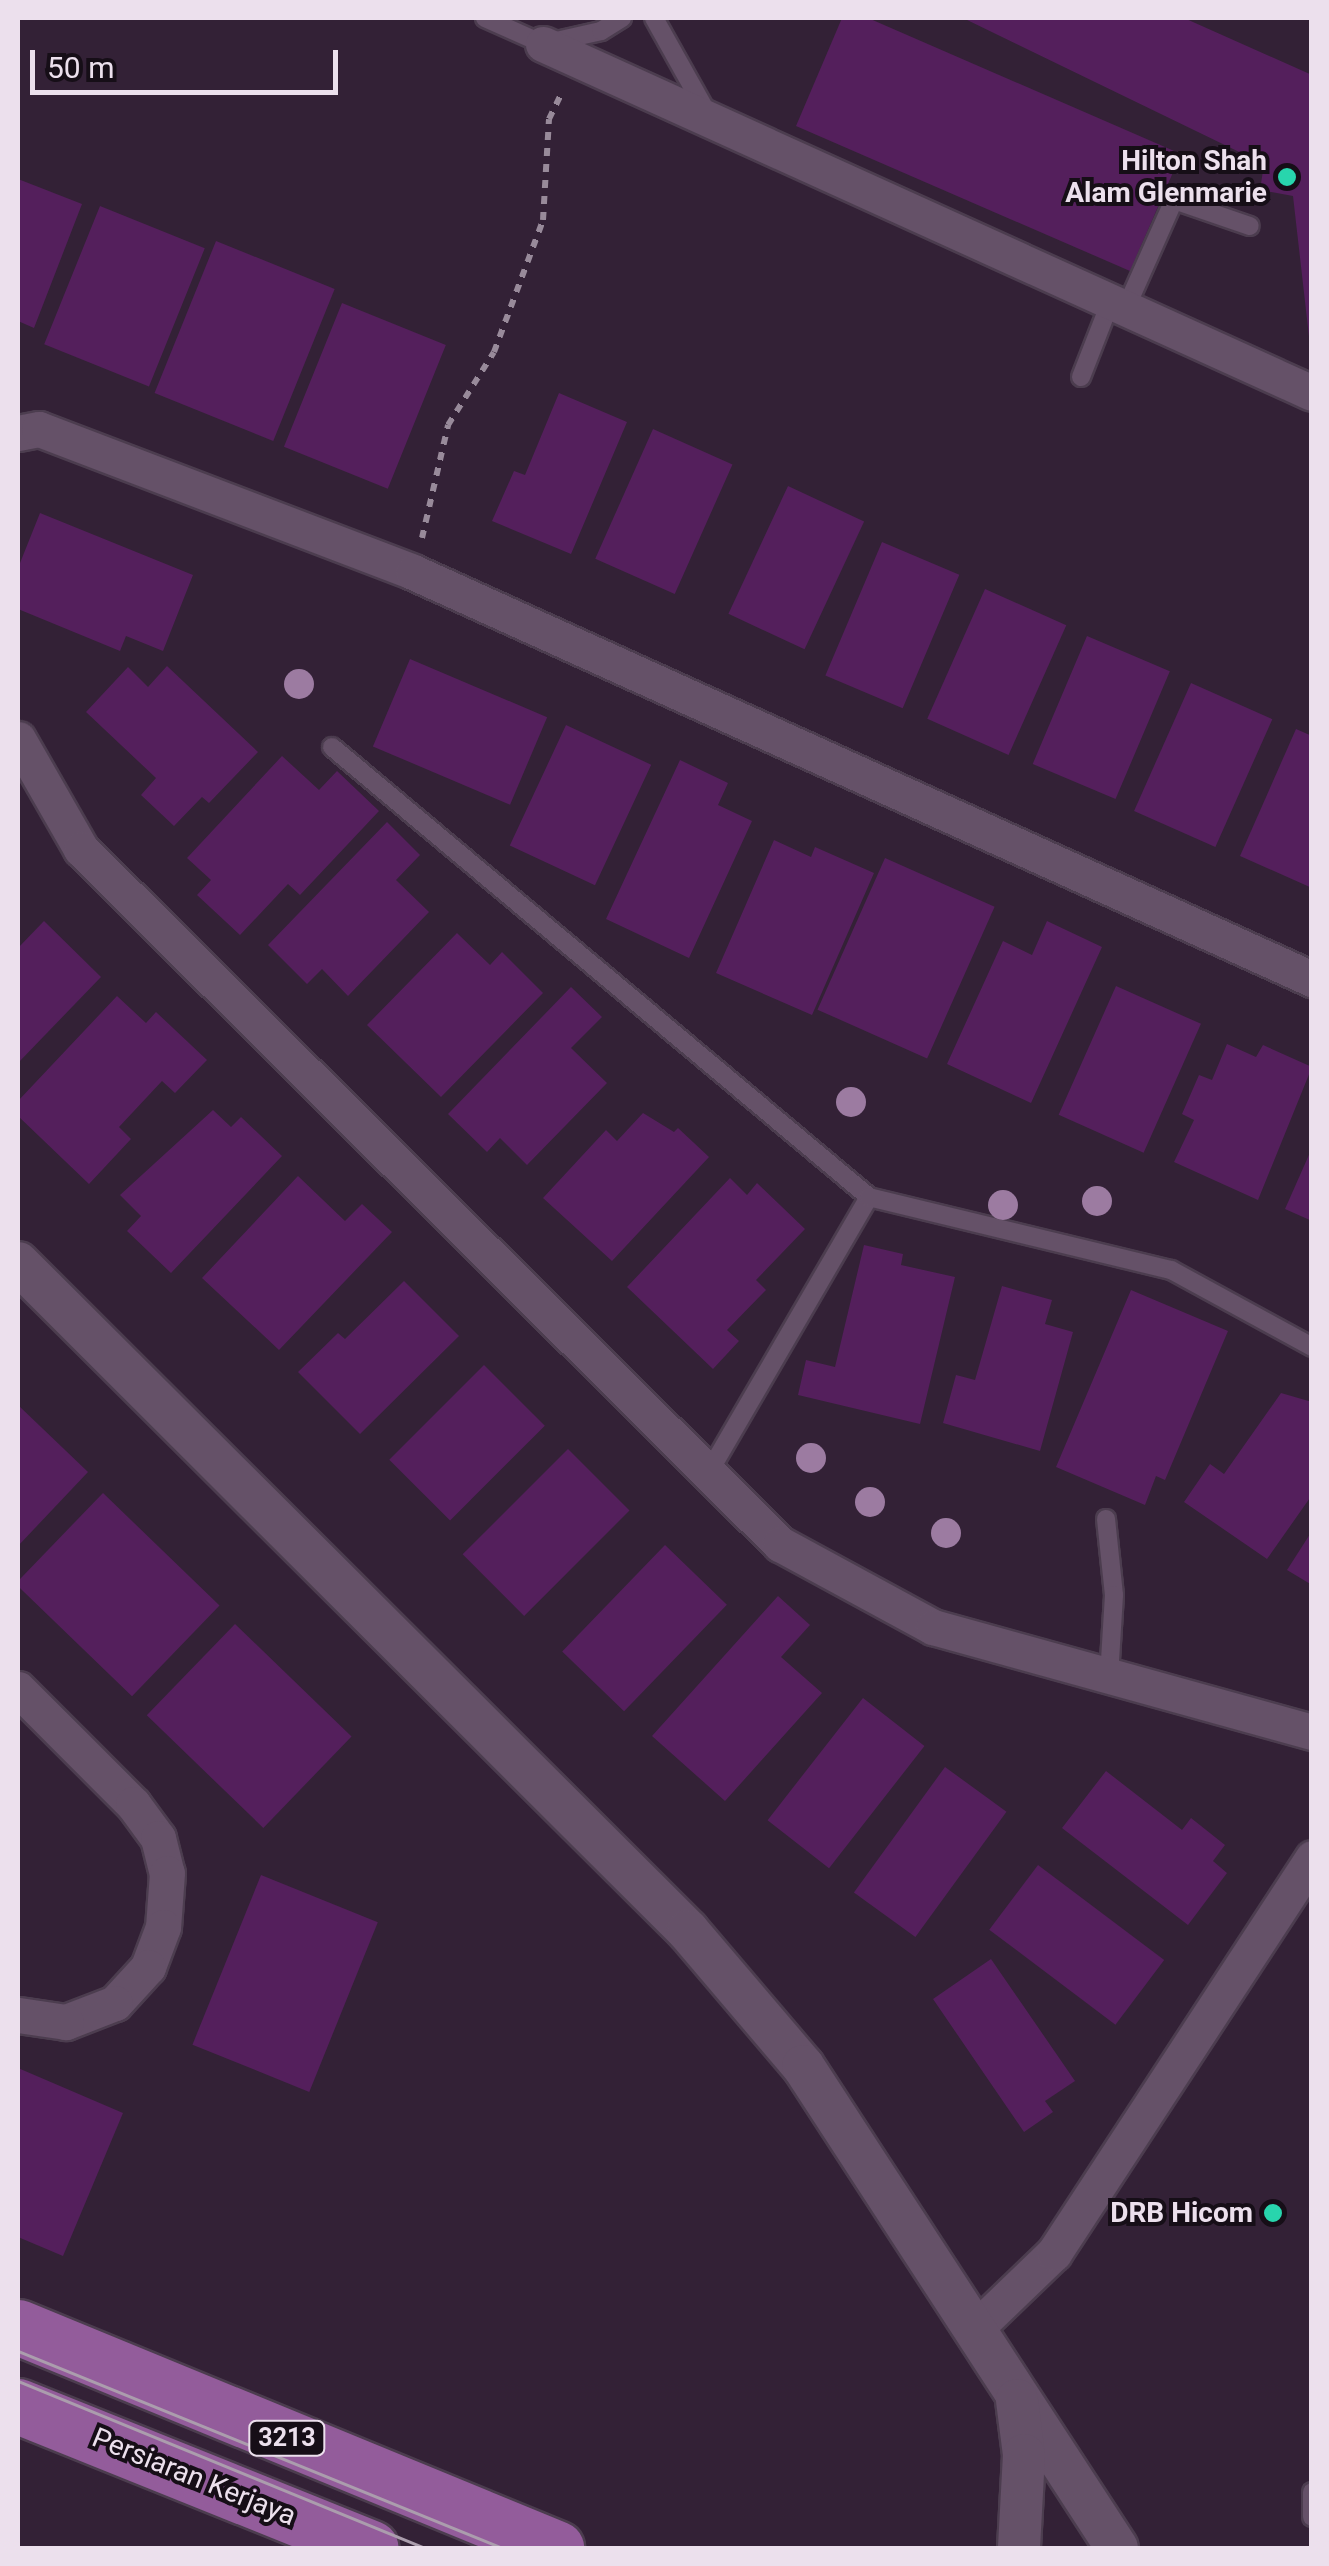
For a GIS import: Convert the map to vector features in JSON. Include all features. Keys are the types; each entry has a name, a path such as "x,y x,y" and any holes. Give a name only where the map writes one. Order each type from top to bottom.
{"main road":[{"name":"3213","path":"18,2326 556,2548"},
{"name":"Persiaran Kerjaya","path":"18,2406 372,2548"}],"street":[{"path":"542,44 716,127 1312,394"},
{"path":"18,433 39,429 414,572 1312,979"},
{"path":"18,739 80,850 780,1544 933,1627 1312,1732"},
{"path":"18,1263 688,1931 803,2066 977,2327 1117,2548"},
{"path":"18,1689 133,1804 158,1838 166,1873 163,1926 148,1968 115,2003 66,2022 18,2016"},
{"path":"977,2327 1054,2253 1312,1858"},
{"path":"1015,2390 1024,2455 1018,2548"}],"lane":[{"path":"485,18 542,44 601,31 622,18"},
{"path":"654,18 716,127"},
{"path":"1082,377 1174,200 1250,226"},
{"path":"332,747 869,1197 1171,1270 1312,1346"},
{"path":"709,1472 869,1197"},
{"path":"1106,1519 1114,1596 1109,1676"},
{"path":"1312,2492 1312,2517"}],"path":[{"path":"414,572 448,425 494,352 544,220 549,119 577,61"}],"building":[{"path":"842,18 868,18 1181,154 1130,271 796,126"},
{"name":"Hilton Shah Alam Glenmarie","path":"963,18 1184,18 1312,75 1312,363 1293,196 1260,190 1264,164"},
{"path":"18,179 82,204 34,328 18,321"},
{"path":"100,206 205,248 149,386 44,344"},
{"path":"216,241 335,289 273,441 155,393"},
{"path":"342,303 446,345 388,489 284,447"},
{"path":"559,393 627,422 571,554 492,521 514,471 525,475"},
{"path":"653,429 732,464 675,594 595,559"},
{"path":"788,486 864,521 805,649 728,614"},
{"path":"40,513 193,575 163,651 126,636 120,651 18,609 18,568"},
{"path":"882,542 959,575 903,708 825,675"},
{"path":"985,589 1066,625 1009,755 927,719"},
{"path":"1087,636 1170,671 1116,799 1033,764"},
{"path":"410,659 547,717 510,805 373,746"},
{"path":"167,666 258,752 209,803 202,797 174,826 141,795 156,778 86,712 128,667 148,687"},
{"path":"1191,683 1272,719 1215,847 1134,811"},
{"path":"566,725 651,765 595,885 510,846"},
{"path":"1296,729 1312,736 1312,888 1240,856"},
{"path":"282,756 319,790 337,771 379,811 300,895 288,884 240,935 197,895 211,880 187,858"},
{"path":"680,760 728,783 718,805 752,821 689,958 606,919"},
{"path":"387,822 420,855 396,880 429,912 348,996 322,969 307,984 268,945"},
{"path":"774,840 811,857 815,847 874,873 812,1015 716,973"},
{"path":"885,858 995,907 927,1058 817,1010"},
{"path":"44,921 101,977 18,1063 18,948"},
{"path":"1047,921 1102,947 1031,1103 947,1064 1003,941 1032,955"},
{"path":"457,933 490,965 502,952 543,993 441,1097 367,1025"},
{"path":"1116,986 1201,1024 1144,1153 1059,1115"},
{"path":"571,987 602,1017 571,1048 607,1083 527,1165 500,1138 487,1152 448,1114"},
{"path":"117,996 146,1023 156,1012 207,1060 175,1093 162,1081 119,1127 131,1139 89,1184 18,1116 18,1101"},
{"path":"1227,1044 1256,1057 1263,1045 1312,1067 1258,1200 1174,1162 1194,1120 1182,1114 1199,1075 1212,1080"},
{"path":"213,1110 231,1127 241,1117 282,1156 171,1273 127,1231 141,1216 120,1195"},
{"path":"643,1113 674,1132 678,1128 709,1157 612,1261 543,1198 606,1130 617,1141"},
{"path":"1312,1148 1312,1221 1285,1209"},
{"path":"298,1176 345,1221 362,1204 392,1232 279,1350 202,1278"},
{"path":"730,1178 747,1195 757,1183 805,1229 756,1280 766,1290 727,1330 739,1341 713,1369 627,1287"},
{"path":"864,1245 903,1254 901,1265 955,1277 920,1424 798,1395 806,1360 835,1367"},
{"path":"404,1281 459,1336 360,1434 298,1372 338,1333 345,1339"},
{"path":"1002,1286 1052,1300 1045,1324 1073,1332 1040,1451 943,1423 956,1375 975,1380"},
{"path":"1131,1290 1228,1331 1165,1480 1156,1476 1145,1505 1056,1467"},
{"path":"484,1365 545,1426 450,1521 389,1460"},
{"path":"1281,1393 1312,1402 1312,1495 1267,1559 1184,1502 1210,1464 1224,1474"},
{"path":"18,1405 88,1472 18,1546"},
{"path":"568,1449 630,1511 524,1616 463,1554"},
{"path":"103,1493 220,1606 132,1696 18,1586 18,1581"},
{"path":"1312,1531 1312,1585 1287,1570"},
{"path":"665,1545 727,1605 624,1711 562,1651"},
{"path":"778,1596 810,1625 781,1657 822,1693 725,1801 652,1736"},
{"path":"235,1624 352,1737 263,1828 147,1715"},
{"path":"863,1698 924,1746 829,1868 768,1820"},
{"path":"945,1767 1006,1812 915,1937 854,1892"},
{"path":"1106,1771 1182,1830 1191,1818 1225,1845 1213,1861 1227,1873 1188,1925 1062,1828"},
{"path":"1038,1865 1164,1960 1115,2025 989,1930"},
{"path":"261,1875 378,1922 309,2092 192,2045"},
{"path":"991,1959 1075,2081 1045,2101 1053,2112 1024,2132 933,1999"},
{"path":"18,2068 123,2113 63,2256 18,2237"}],"tram line":[{"path":"18,2351 503,2548"},
{"path":"18,2381 425,2548"}],"place":[{"name":"Hilton Shah Alam Glenmarie","path":"1287,177"},
{"name":"DRB Hicom","path":"1273,2213"}]}
